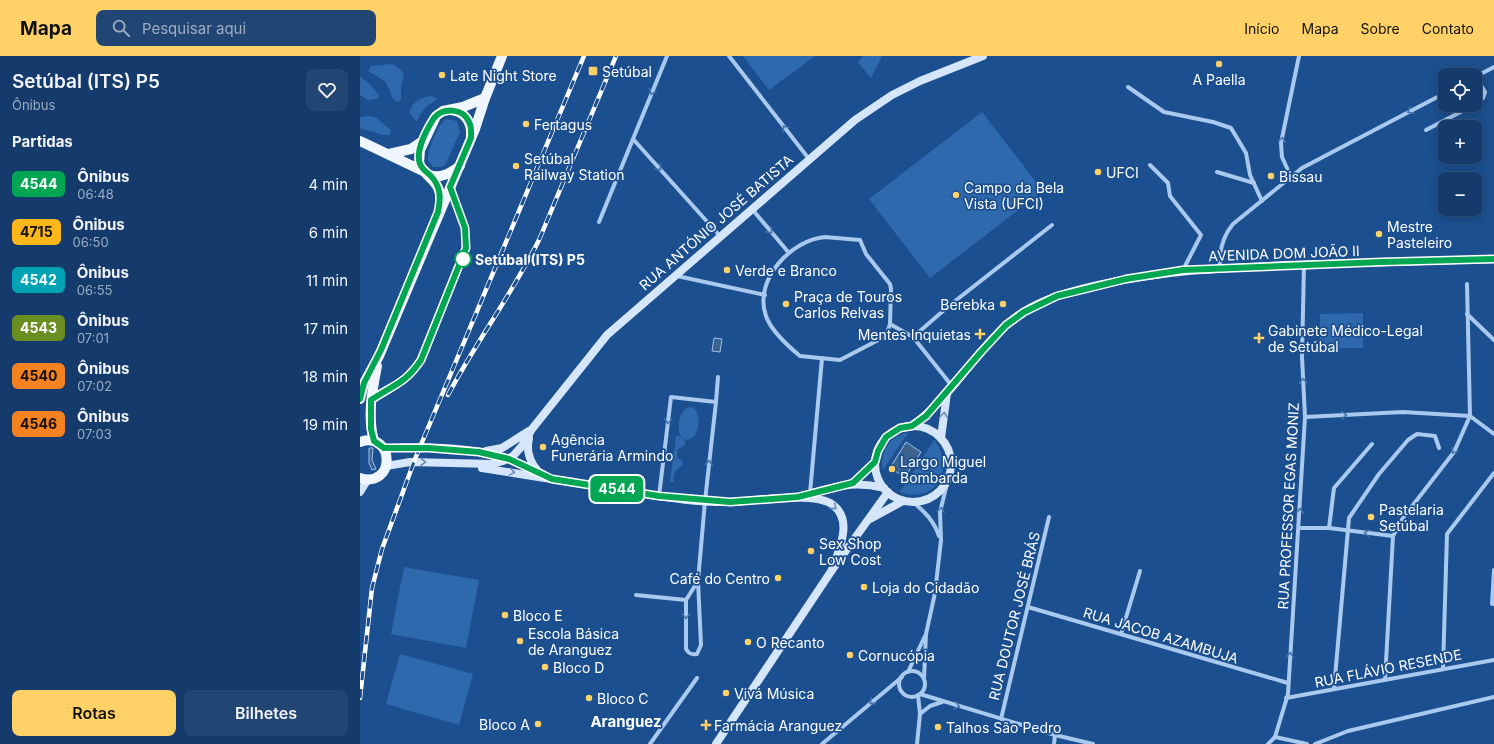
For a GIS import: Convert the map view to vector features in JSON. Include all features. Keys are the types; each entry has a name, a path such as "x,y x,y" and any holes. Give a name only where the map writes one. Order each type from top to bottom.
{"main road":[{"path":"360,399 364,383 379,356 438,212 460,166 502,56"},
{"name":"RUA ANTÓNIO JOSÉ BATISTA","path":"509,459 518,452 532,429 607,335 809,159 855,120 892,95 983,56"},
{"path":"438,212 440,202 439,188 436,182 422,168 418,159 424,140 434,118 438,114 463,107 485,98"},
{"path":"448,110 459,112 466,118 471,126 471,138"},
{"path":"388,154 412,149 424,140"},
{"path":"360,142 427,173 440,177 460,166"},
{"name":"AVENIDA DOM JOÃO II","path":"950,389 993,338 1006,325 1024,312 1057,296 1098,285 1147,275 1183,270 1494,259"},
{"path":"374,441 371,429 370,409 379,356"},
{"path":"912,426 926,416 950,389"},
{"path":"941,438 950,389"},
{"path":"460,464 659,496 704,501 730,502 798,497 853,483 868,484 886,490 904,500 920,502 934,496 944,486 951,471 951,458 948,448 941,438 925,428 912,426 900,428 886,437 878,451 875,462 878,479 886,490"},
{"path":"479,452 502,448 532,429"},
{"path":"532,429 528,445 529,458 540,473"},
{"path":"360,442 374,441 384,448 387,456 386,466 381,474 364,478 360,492"},
{"path":"384,448 429,448 479,452 509,459 552,479"},
{"path":"386,466 410,462 492,464 509,459"},
{"path":"853,483 875,462"},
{"path":"716,744 832,570 870,519 886,490"},
{"path":"798,497 825,501 833,505 839,512 844,527 841,543 832,570"},
{"path":"870,519 904,500"}],"street":[{"path":"599,222 667,56"},
{"path":"729,56 809,159"},
{"path":"1291,177 1282,156 1281,143 1299,56"},
{"path":"1482,74 1494,67"},
{"path":"1128,87 1164,112 1213,122 1231,128 1246,153 1250,175 1262,200"},
{"path":"1482,87 1485,92 1482,99"},
{"path":"1220,268 1220,248 1227,230 1302,168 1438,97"},
{"path":"1426,130 1461,112"},
{"path":"633,139 720,236"},
{"path":"1150,165 1168,183 1170,196 1201,235 1183,270"},
{"path":"1217,172 1254,183"},
{"path":"752,208 789,253"},
{"path":"913,337 950,305 1052,225"},
{"path":"817,238 860,240 866,254 890,284 892,289 890,324 886,336 840,360 800,356 785,341 765,315 763,305 770,275 789,253 799,245 817,238"},
{"name":"RUA PROFESSOR EGAS MONIZ","path":"1268,744 1275,737 1287,696 1288,683 1305,417 1302,357 1304,265"},
{"path":"674,276 765,295"},
{"path":"1385,680 1393,536 1403,518 1436,473 1454,452 1470,416 1467,284"},
{"path":"1467,314 1494,340"},
{"path":"890,324 913,337 950,389"},
{"path":"810,494 822,358"},
{"path":"698,581 686,600 686,649 692,655 697,654 701,645 698,581 704,501 718,377"},
{"path":"659,496 671,397 716,402"},
{"path":"1305,417 1403,412 1470,416 1494,434"},
{"path":"1334,689 1349,518 1379,474 1408,440 1417,434 1435,436 1439,448"},
{"path":"1329,528 1334,488 1372,444"},
{"path":"1443,668 1447,534 1494,473"},
{"path":"917,744 920,714 919,695 925,688 926,634 935,592 941,540 940,512 948,480"},
{"path":"913,502 928,515 935,525 941,540"},
{"name":"RUA DOUTOR JOSÉ BRÁS","path":"1001,719 1050,517"},
{"path":"1299,528 1329,528 1393,536"},
{"path":"1494,570 1492,604 1494,604"},
{"path":"1121,634 1140,571"},
{"path":"636,595 686,600"},
{"name":"RUA JACOB AZAMBUJA","path":"1028,607 1288,683"},
{"path":"822,744 908,672 926,634"},
{"name":"RUA FLÁVIO RESENDE","path":"1287,696 1494,660"},
{"path":"908,672 919,673 924,679"},
{"path":"902,677 899,684 902,692 908,696 919,695 1055,735 1093,744"},
{"path":"650,744 697,678"},
{"path":"1315,744 1348,731 1494,697"},
{"path":"920,714 930,706 942,702"},
{"path":"1054,744 1055,735"},
{"path":"1275,737 1307,744"}],"shaded area":[{"path":"743,56 815,56 769,90"},
{"path":"863,56 882,56 871,78 858,62"},
{"path":"392,64 399,68 404,74 401,88 401,99 398,102 393,99 386,82 368,71 371,66"},
{"path":"360,77 369,83 379,95 377,99 368,100 360,95"},
{"path":"432,96 437,98 425,108 417,121 415,121 409,113 412,106 421,99"},
{"name":"Campo da Bela Vista (UFCI)","path":"982,112 1043,191 930,278 869,199"},
{"path":"369,116 377,118 391,130 390,135 383,135 360,128 360,117"},
{"path":"446,119 457,121 460,132 445,165 441,167 433,167 428,161 429,152 436,132"},
{"path":"1363,313 1363,348 1320,348 1320,314"},
{"path":"714,338 722,339 720,352 712,351"},
{"path":"691,407 698,415 698,427 693,437 688,440 682,439 679,431 679,420 683,411"},
{"path":"908,433 883,470 882,464 884,451 887,446 896,437"},
{"path":"676,436 679,436 685,441 685,445 678,449 677,457 683,462 682,466 675,472 674,482 670,482"},
{"path":"934,440 941,451 943,462 943,472 939,481 932,489 923,493 912,495 900,492"},
{"path":"906,442 921,452 905,477 890,468"},
{"path":"369,448 373,448 372,460 376,469 372,470 369,463"},
{"path":"404,567 479,580 466,648 391,634"},
{"path":"400,654 473,674 459,725 386,704"}],"railway":[{"path":"360,698 372,588 382,549 415,459 584,56"},
{"path":"448,395 470,356 517,280 539,240 616,56"}],"bus line":[{"name":"4544","path":"360,399 364,383 379,356 438,212 440,202 439,188 436,182 422,168 418,159 418,154 434,118 443,111 448,110 454,110 463,114 471,126 471,138 450,187 455,197 467,235 466,248 463,259 421,360 413,372 401,384 371,400 370,423 374,441 381,444 384,448 429,448 479,452 500,456 552,479 659,496 704,501 747,501 798,497 853,483 866,473 875,462 880,446 886,437 900,428 912,426 924,418 1006,325 1024,312 1042,302 1080,289 1136,277 1183,270 1494,259"}],"place":[{"name":"A Paella","path":"1219,64"},
{"name":"Setúbal","path":"593,71"},
{"name":"Late Night Store","path":"442,75"},
{"name":"Fertagus","path":"526,124"},
{"name":"Setúbal Railway Station","path":"516,166"},
{"name":"UFCI","path":"1098,172"},
{"name":"Bissau","path":"1271,176"},
{"name":"Campo da Bela Vista (UFCI)","path":"956,195"},
{"name":"Mestre Pasteleiro","path":"1379,234"},
{"name":"Setúbal (ITS) P5","path":"463,259"},
{"name":"Verde e Branco","path":"727,270"},
{"name":"Praça de Touros Carlos Relvas","path":"786,304"},
{"name":"Berebka","path":"1003,304"},
{"name":"Mentes Inquietas","path":"980,334"},
{"name":"Gabinete Médico-Legal de Setúbal","path":"1259,338"},
{"name":"Agência Funerária Armindo","path":"543,447"},
{"name":"Largo Miguel Bombarda","path":"892,469"},
{"name":"Pastelaria Setúbal","path":"1371,517"},
{"name":"Sex Shop Low Cost","path":"811,551"},
{"name":"Café do Centro","path":"778,578"},
{"name":"Loja do Cidadão","path":"864,587"},
{"name":"Bloco E","path":"505,615"},
{"name":"Escola Básica de Aranguez","path":"520,641"},
{"name":"O Recanto","path":"748,642"},
{"name":"Cornucópia","path":"850,655"},
{"name":"Bloco D","path":"545,667"},
{"name":"Vivá Música","path":"726,693"},
{"name":"Bloco C","path":"589,698"},
{"name":"Bloco A","path":"538,724"},
{"name":"Farmácia Aranguez","path":"706,725"},
{"name":"Talhos São Pedro","path":"938,727"}],"district":[{"name":"Aranguez","path":"626,721"}]}
